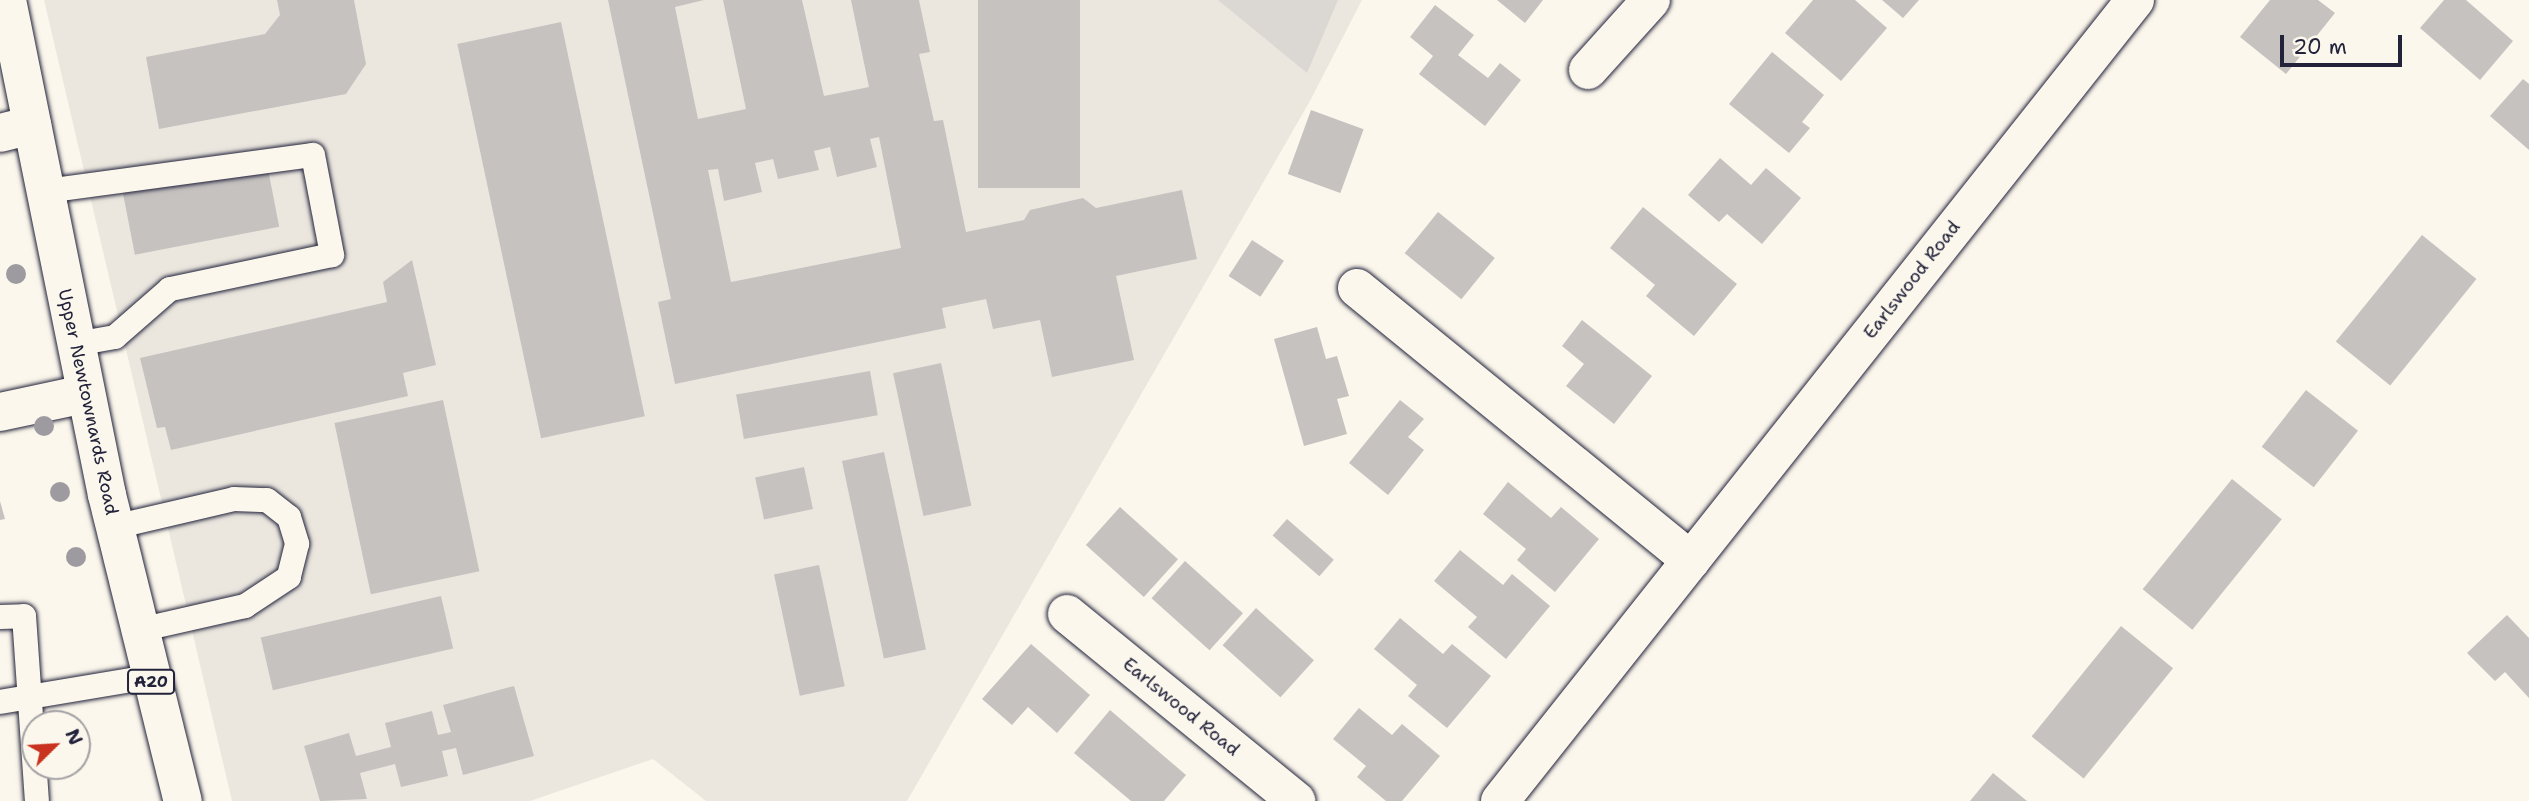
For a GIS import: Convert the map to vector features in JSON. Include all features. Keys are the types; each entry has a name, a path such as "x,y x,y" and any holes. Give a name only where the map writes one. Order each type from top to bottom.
{"street":[{"path":"1588,70 1651,0"},
{"name":"Earlswood Road","path":"1500,801 2135,0"},
{"name":"Upper Newtownards Road","path":"11,1 16,129 46,191 114,527 183,801"},
{"path":"1357,288 1691,560"},
{"path":"0,412 85,394"},
{"name":"Earlswood Road","path":"1067,614 1296,801"}],"lane":[{"path":"46,191 313,155 332,255 170,289 115,337 76,344"},
{"path":"114,527 234,499 267,500 289,517 297,544 289,577 245,606 139,630"},
{"path":"0,617 24,616 37,801"},
{"path":"0,702 31,699 150,677"}],"shaded area":[{"path":"44,0 1362,0 1310,101 907,801 706,801 653,759 530,801 232,801"},
{"path":"1218,0 1338,0 1307,73"}],"building":[{"path":"277,0 354,0 366,64 346,94 159,129 146,57 265,34 280,15"},
{"path":"608,0 704,0 675,7 698,119 746,109 723,0 802,0 824,96 869,87 851,0 919,0 930,52 919,54 934,121 943,120 966,232 1024,220 1030,210 1083,198 1096,208 1182,190 1197,259 1116,276 1134,360 1052,377 1040,320 993,329 986,299 942,308 946,328 675,384 658,302 671,299","holes":["879,137 901,248 731,282 708,170 718,169 724,201 762,192 755,163 773,159 778,179 819,170 814,151 830,147 837,177 877,167 870,139"]},
{"path":"978,0 1080,0 1080,188 978,188"},
{"path":"1497,0 1543,0 1525,23"},
{"path":"1813,0 1855,0 1887,28 1841,81 1785,33"},
{"path":"1882,0 1919,0 1903,18"},
{"path":"2270,0 2318,0 2335,13 2286,74 2240,37"},
{"path":"2444,0 2466,0 2513,41 2480,80 2420,28"},
{"path":"1435,5 1474,35 1458,55 1488,78 1500,63 1521,80 1485,126 1419,74 1433,56 1410,37"},
{"path":"561,22 645,416 541,438 457,44"},
{"path":"1772,52 1824,95 1802,122 1810,128 1789,153 1729,104"},
{"path":"2523,79 2529,84 2529,150 2490,116"},
{"path":"1311,110 1364,129 1340,193 1288,174"},
{"path":"1720,158 1751,185 1766,168 1801,198 1762,244 1727,214 1719,222 1688,195"},
{"path":"267,164 279,227 135,255 123,192"},
{"path":"1643,207 1737,284 1694,336 1646,296 1655,285 1610,248"},
{"path":"1438,212 1495,258 1461,299 1405,253"},
{"path":"2422,235 2476,279 2390,386 2336,341"},
{"path":"1252,240 1284,261 1260,297 1229,276"},
{"path":"412,260 436,365 403,373 408,396 171,450 165,427 157,428 140,358 387,302 383,282"},
{"path":"1582,320 1652,376 1614,424 1566,386 1584,364 1562,346"},
{"path":"1317,327 1326,359 1337,356 1349,396 1337,399 1347,434 1304,446 1274,339"},
{"path":"941,363 971,506 923,516 893,373"},
{"path":"870,371 878,415 744,439 736,395"},
{"path":"2306,390 2358,431 2314,487 2262,447"},
{"path":"443,400 479,571 371,594 334,423"},
{"path":"1400,400 1424,419 1408,437 1424,450 1388,495 1349,463"},
{"path":"884,452 926,650 884,659 842,461"},
{"path":"804,467 813,509 764,519 755,477"},
{"path":"2232,479 2282,519 2192,630 2143,589"},
{"path":"1508,482 1551,518 1561,507 1599,539 1555,592 1517,560 1526,549 1483,514"},
{"path":"0,501 5,519 0,520"},
{"path":"1120,507 1178,559 1144,597 1086,545"},
{"path":"1287,519 1334,560 1319,576 1273,536"},
{"path":"1460,550 1503,585 1512,574 1550,606 1506,659 1468,627 1477,617 1434,581"},
{"path":"1185,561 1243,613 1210,650 1152,598"},
{"path":"819,565 845,686 800,696 774,575"},
{"path":"441,596 453,649 273,690 261,638"},
{"path":"1256,608 1314,660 1281,697 1223,645"},
{"path":"2507,615 2529,638 2529,698 2505,672 2495,681 2467,653"},
{"path":"1400,618 1443,654 1452,644 1491,676 1447,728 1408,696 1417,685 1374,649"},
{"path":"2121,626 2173,668 2084,779 2032,736"},
{"path":"1031,644 1090,695 1057,733 1028,707 1012,725 982,699"},
{"path":"514,686 534,756 463,775 456,748 442,751 448,776 401,787 395,764 360,773 367,799 320,801 304,746 349,733 356,756 391,747 385,723 432,711 438,735 451,732 443,705"},
{"path":"1359,708 1392,735 1402,724 1440,756 1402,801 1386,801 1357,777 1366,766 1333,739"},
{"path":"1110,710 1186,775 1164,801 1131,801 1074,753"},
{"path":"1993,773 2027,801 1970,801"}]}
